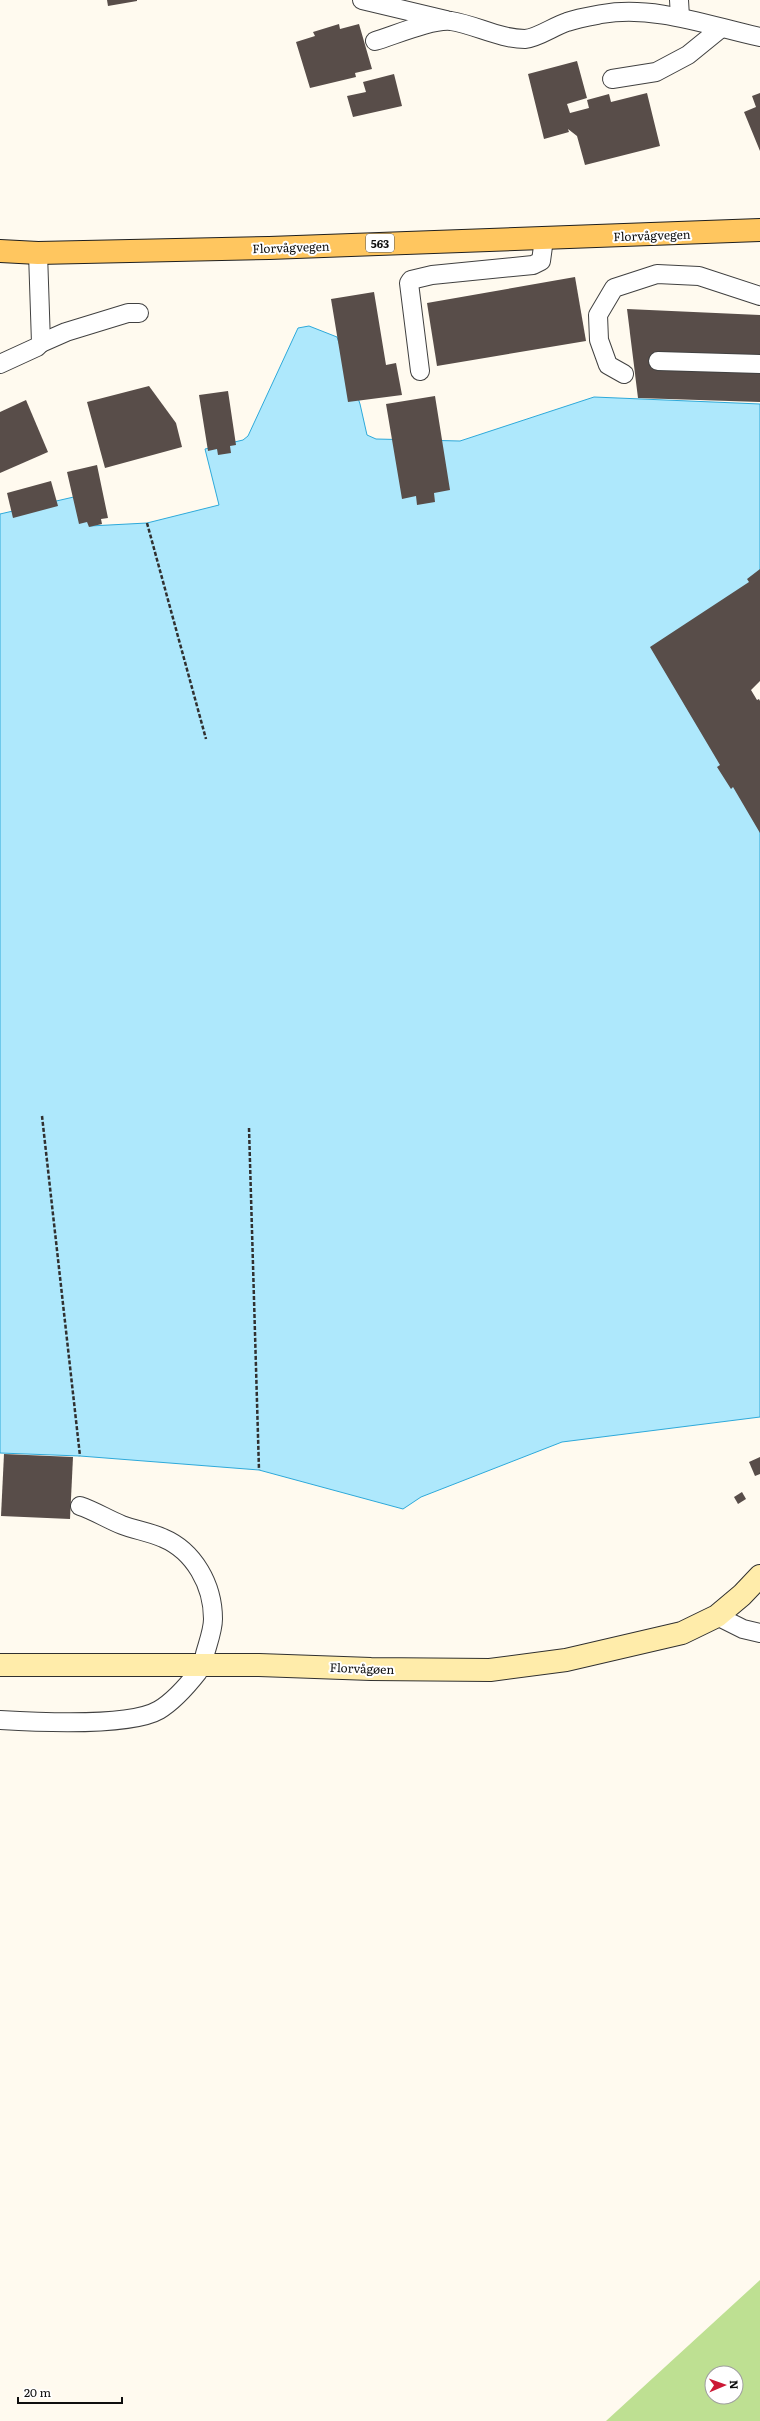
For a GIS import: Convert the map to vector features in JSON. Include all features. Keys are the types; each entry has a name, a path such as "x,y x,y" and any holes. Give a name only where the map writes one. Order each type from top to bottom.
{"main road":[{"name":"Florvågvegen","path":"0,251 38,253 544,239 760,230"},
{"name":"Florvågøen","path":"0,1665 259,1665 371,1669 490,1670 566,1660 682,1633 717,1616 742,1595 760,1576"}],"lane":[{"path":"362,0 526,39 568,22 604,14 679,8 720,29 760,37"},
{"path":"375,41 434,23 450,21"},
{"path":"612,79 656,72 688,55 720,29"},
{"path":"420,372 409,283 411,280 432,276 533,265 541,261 544,239"},
{"path":"38,253 41,343"},
{"path":"624,374 608,365 599,340 598,315 614,288 656,274 699,276 760,296"},
{"path":"0,364 32,350 41,343 128,313 139,313"},
{"path":"658,361 760,364"},
{"path":"80,1506 122,1525 163,1538 184,1552 195,1563 204,1577 211,1597 213,1620 205,1654"},
{"path":"717,1616 742,1629 760,1633"},
{"path":"0,1720 90,1721 140,1717 158,1710 182,1691 198,1672"}],"path":[{"path":"147,523 206,740"},
{"path":"42,1116 80,1456"},
{"path":"249,1128 259,1470"}],"green space":[{"path":"760,2280 760,2421 606,2421"}],"water":[{"path":"309,326 337,337 360,404 367,435 376,439 460,441 594,397 760,404 760,577 655,645 760,826 760,1417 562,1442 421,1497 403,1509 259,1470 80,1456 0,1453 0,514 78,496 90,526 147,523 219,505 205,449 243,440 248,436 298,328"}],"building":[{"path":"107,0 137,0 137,1 108,6"},
{"path":"339,24 340,29 359,24 372,69 355,73 356,77 310,88 296,42 315,36 313,32"},
{"path":"577,61 587,98 567,104 570,113 589,108 587,100 609,94 611,102 647,93 660,146 585,165 577,136 568,129 569,132 544,139 528,74"},
{"path":"394,74 402,106 353,117 347,96 366,92 363,82"},
{"path":"760,93 760,151 744,112 756,107 752,96"},
{"path":"575,277 586,341 437,366 427,303"},
{"path":"374,292 386,365 396,363 402,395 348,402 331,299"},
{"path":"627,309 760,315 760,402 638,398"},
{"path":"149,386 176,423 182,447 105,468 87,402"},
{"path":"228,391 236,445 230,446 231,453 218,455 217,449 208,451 199,395"},
{"path":"435,396 450,490 434,493 435,502 417,505 416,496 402,499 386,404"},
{"path":"26,400 48,452 0,473 0,412"},
{"path":"97,465 108,518 101,519 102,524 89,527 87,522 79,524 67,472"},
{"path":"51,481 58,506 13,518 7,493"},
{"path":"760,569 760,681 751,690 757,700 759,699 760,701 760,833 733,787 731,789 717,767 720,765 650,647 749,582 747,579"},
{"path":"4,1454 73,1457 70,1519 1,1516"},
{"path":"760,1457 760,1474 755,1476 749,1462"},
{"path":"742,1492 746,1499 738,1504 734,1497"}]}
